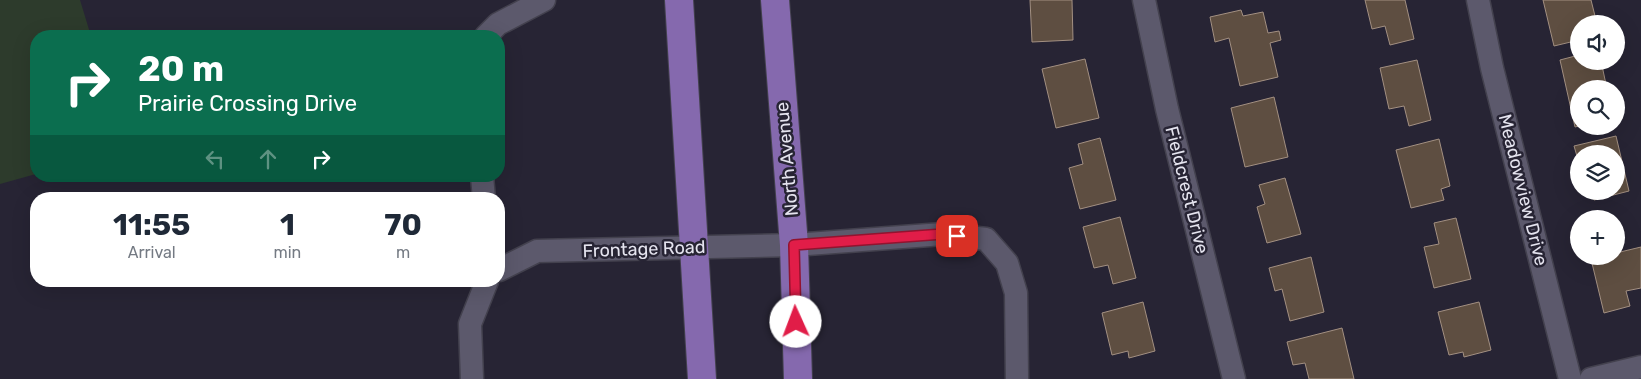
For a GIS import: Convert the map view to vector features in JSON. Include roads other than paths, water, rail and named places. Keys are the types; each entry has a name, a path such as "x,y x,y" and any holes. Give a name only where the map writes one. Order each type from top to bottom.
{"main road":[{"path":"679,0 702,379"},
{"name":"North Avenue","path":"775,0 794,245 798,379"}],"street":[{"path":"492,30 498,24 544,0"},
{"name":"Fieldcrest Drive","path":"1144,0 1167,109 1234,379"},
{"name":"Meadowview Drive","path":"1478,0 1492,68 1570,379"},
{"name":"Frontage Road","path":"505,267 537,251 603,251 794,245 943,234 986,239 1007,262 1016,293 1017,379"},
{"path":"472,379 470,324 485,287"},
{"path":"1591,379 1641,366"}]}
